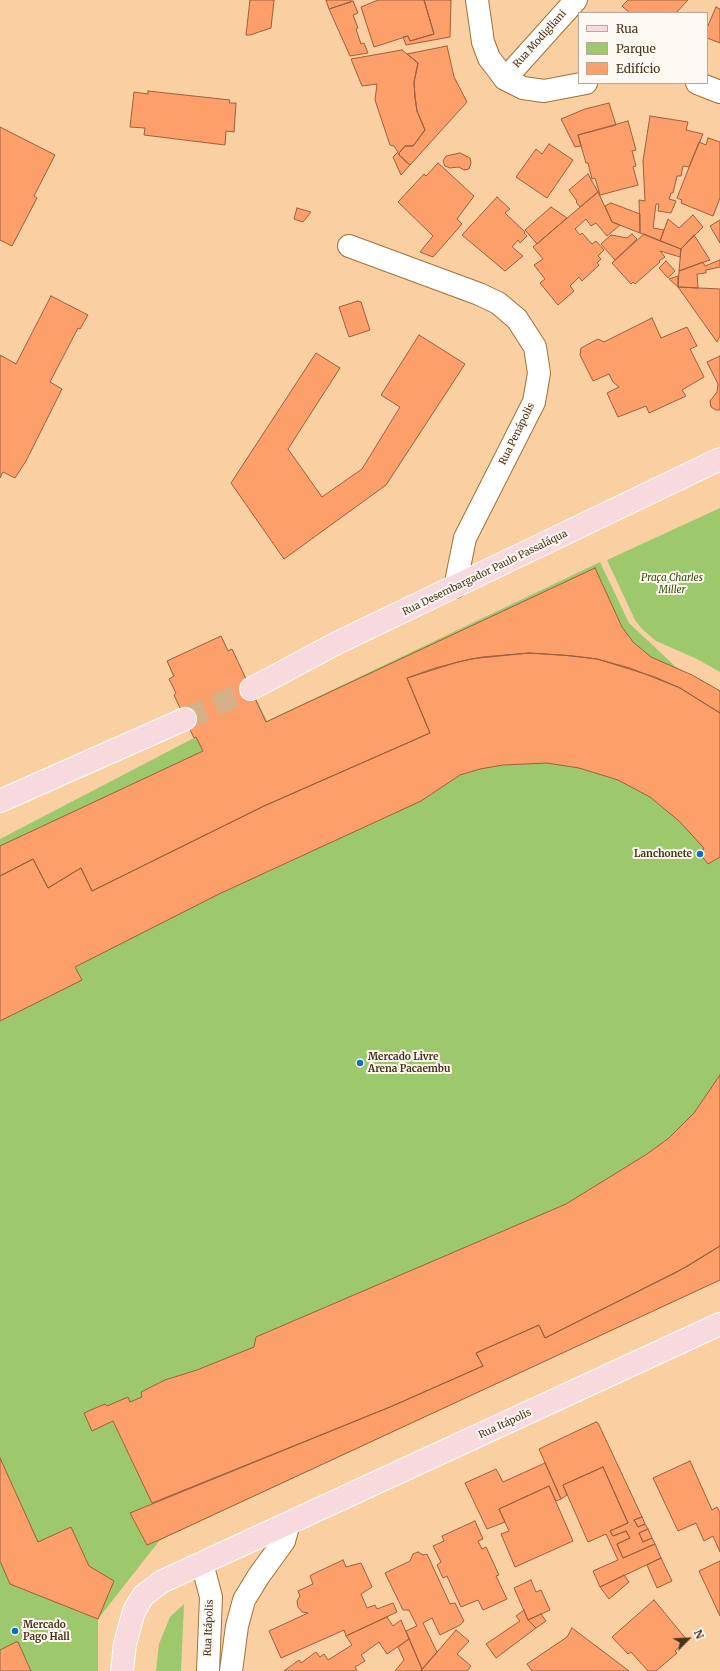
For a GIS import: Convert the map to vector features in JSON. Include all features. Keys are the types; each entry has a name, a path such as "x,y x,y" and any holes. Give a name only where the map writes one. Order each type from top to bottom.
{"main road":[{"name":"Rua Desembargador Paulo Passaláqua","path":"250,689 337,643 720,459"},
{"path":"0,801 185,719"},
{"name":"Rua Itápolis","path":"202,1563 720,1324"},
{"path":"122,1671 125,1644 134,1611 143,1596 161,1582 202,1563"}],"street":[{"path":"477,0 483,42 489,58 505,79 523,88 544,91 581,84"},
{"name":"Rua Modigliani","path":"505,79 576,0"},
{"path":"700,84 720,92"},
{"name":"Rua Penápolis","path":"349,246 489,298 518,319 535,347 539,373 534,402 465,538 455,587"},
{"path":"232,1671 237,1626 244,1600 258,1577 284,1541 289,1523"},
{"name":"Rua Itápolis","path":"202,1563 211,1597 208,1671"}],"green space":[{"name":"Praça Charles Miller","path":"720,508 720,672 697,659 656,641 642,629 635,620 607,560"},
{"name":"Mercado Livre Arena Pacaembu","path":"600,562 629,623 676,667 720,691 720,1280 160,1540 98,1619 98,1671 0,1671 0,839 194,738 174,695 176,693 169,679 173,677 167,661 221,636 228,650 232,649 267,721"},
{"path":"184,1604 181,1671 156,1671 159,1644 170,1617"}],"building":[{"path":"250,0 274,0 271,28 246,35"},
{"path":"326,0 351,0 351,2 329,9"},
{"path":"378,0 424,0 434,34 410,41 408,36 374,47 361,7"},
{"path":"424,0 451,0 450,37 406,45 403,37 408,36 410,41 434,34"},
{"path":"628,0 688,0 677,12 629,12 622,6"},
{"path":"353,1 358,13 353,15 358,28 356,29 361,44 364,43 368,53 350,56 329,9"},
{"path":"716,7 720,9 720,43 708,38 708,26"},
{"path":"447,46 454,77 467,102 410,165 399,155 399,153 405,146 413,146 425,130 417,111 415,97 414,82 418,63 407,54"},
{"path":"402,50 418,63 414,82 415,97 417,111 425,130 413,146 405,146 399,153 399,155 410,165 401,175 393,157 398,152 394,146 390,145 375,100 377,84 362,86 351,59"},
{"path":"148,91 230,100 229,103 236,103 234,132 226,131 225,145 144,135 145,128 130,127 134,92 148,94"},
{"path":"609,103 616,125 578,135 581,146 575,147 561,119 585,109"},
{"path":"650,116 688,122 686,130 703,134 689,167 683,166 681,176 677,176 673,193 671,193 669,199 676,201 671,213 658,211 659,204 656,204 653,228 664,230 660,241 640,233 639,200 645,201 643,161"},
{"path":"628,121 636,150 632,151 636,166 633,167 638,185 600,195 595,178 592,179 588,163 586,163 578,135"},
{"path":"0,127 55,155 34,196 37,198 12,246 0,240"},
{"path":"708,138 720,142 720,198 713,216 681,203 682,200 677,198 699,142 706,145"},
{"path":"549,144 573,160 547,198 516,177 536,149 542,154"},
{"path":"460,153 470,158 471,163 469,169 464,170 459,167 450,168 445,166 443,161 446,156"},
{"path":"438,163 474,196 457,219 462,224 433,257 420,252 433,236 398,202 424,174 426,176"},
{"path":"588,174 598,192 580,207 569,190"},
{"path":"598,192 612,222 620,225 607,236 596,223 591,226 586,219 575,229 580,235 582,233 592,244 596,241 604,250 598,256 601,259 597,263 599,265 582,281 579,277 570,286 574,291 558,305 540,283 545,279 534,265 543,259 533,247"},
{"path":"497,197 510,209 505,213 525,232 524,233 527,236 520,243 518,240 512,247 523,256 505,271 462,235"},
{"path":"611,203 640,214 640,233 612,222 605,206"},
{"path":"551,207 567,218 537,244 525,230"},
{"path":"297,208 311,212 303,222 294,219"},
{"path":"693,215 703,227 681,249 660,241 668,219 679,228"},
{"path":"720,220 720,243 710,226"},
{"path":"632,234 637,239 615,260 601,244 611,235 627,238"},
{"path":"644,234 681,249 680,257 660,251 665,257 635,284 633,282 631,284 612,263"},
{"path":"694,235 710,260 679,271 681,249"},
{"path":"720,260 720,267 706,270 706,273 697,274 698,288 678,287 679,271 703,262 705,266"},
{"path":"666,261 675,271 668,278 659,268"},
{"path":"678,276 678,287 669,279"},
{"path":"678,287 720,289 720,336 717,342"},
{"path":"51,296 88,315 80,329 78,328 50,382 62,389 26,461 15,478 3,472 0,478 0,355 16,364"},
{"path":"358,301 361,302 370,330 349,337 339,307"},
{"path":"652,318 661,338 687,327 697,346 690,349 704,377 682,390 686,396 649,413 646,406 618,417 607,393 619,387 613,382 609,374 593,381 580,355 581,348 598,339 604,342"},
{"path":"419,335 465,364 386,485 284,559 231,483 316,353 340,368 288,449 322,497 362,469 400,407 381,395"},
{"path":"720,356 720,410 716,410 711,407 710,401 717,392 718,384 707,362"},
{"path":"595,568 622,627 633,642 651,657 692,675 720,691 720,713 680,688 655,677 597,659 529,653 482,657 458,662 407,678 430,733 264,806 92,891 81,868 48,888 33,859 0,876 0,846 203,751 196,737 194,738 174,695 176,693 169,679 174,676 167,661 221,636 228,651 232,649 266,722"},
{"path":"529,653 597,659 630,668 680,688 720,713 720,857 708,864 700,854 700,852 704,849 703,847 679,821 650,797 618,780 579,768 547,763 503,765 480,769 460,775 421,801 219,894 75,967 82,980 0,1021 0,876 33,859 48,888 81,868 92,891 264,806 430,733 407,678 435,668 470,659"},
{"path":"720,1075 720,1246 688,1266 545,1338 539,1325 476,1353 483,1366 390,1407 152,1503 113,1421 92,1431 84,1413 105,1404 107,1406 128,1397 130,1402 142,1397 141,1392 165,1380 197,1370 254,1347 256,1337 566,1204 647,1154 669,1138 694,1113"},
{"path":"720,1246 720,1280 159,1540 147,1545 130,1513 390,1407 483,1366 476,1353 539,1325 545,1338 677,1272"},
{"path":"596,1422 598,1423 642,1517 634,1520 638,1527 645,1524 648,1529 639,1533 643,1542 652,1538 655,1544 623,1558 617,1544 630,1538 626,1531 613,1536 610,1531 628,1523 603,1467 563,1485 567,1495 561,1499 539,1449"},
{"path":"0,1458 38,1542 71,1527 89,1566 114,1581 98,1619 10,1584 0,1561"},
{"path":"690,1461 712,1510 717,1507 720,1513 720,1552 713,1536 704,1541 696,1523 678,1531 653,1478"},
{"path":"545,1463 561,1499 556,1501 549,1486 499,1509 505,1522 487,1529 465,1483 496,1469 503,1482"},
{"path":"603,1467 628,1523 610,1531 613,1536 626,1531 630,1538 617,1544 623,1558 655,1544 661,1558 600,1587 593,1571 618,1560 606,1534 588,1542 563,1485"},
{"path":"549,1486 573,1541 515,1567 501,1534 509,1531 499,1509"},
{"path":"642,1517 645,1524 638,1527 634,1520"},
{"path":"475,1521 483,1539 478,1541 482,1549 486,1547 499,1575 496,1576 507,1599 483,1610 478,1600 461,1607 447,1576 443,1578 437,1565 441,1562 433,1546 444,1541 442,1536"},
{"path":"648,1529 652,1538 643,1542 639,1533"},
{"path":"418,1552 423,1555 427,1554 450,1604 455,1603 464,1621 460,1625 440,1635 432,1618 423,1623 437,1652 422,1669 406,1631 417,1626 409,1610 403,1610 385,1573 410,1561 413,1554"},
{"path":"661,1558 672,1581 657,1588 647,1565"},
{"path":"343,1560 346,1567 361,1563 372,1587 361,1594 367,1608 375,1605 377,1609 393,1603 397,1612 346,1636 344,1630 281,1658 269,1631 308,1613 302,1612 298,1607 297,1601 300,1596 298,1591 313,1584 311,1575"},
{"path":"720,1561 720,1616 699,1571"},
{"path":"624,1575 629,1582 609,1599 600,1587"},
{"path":"531,1580 536,1592 541,1590 550,1610 528,1620 514,1588"},
{"path":"654,1600 687,1640 675,1651 677,1653 656,1671 648,1671 631,1652 628,1654 612,1637"},
{"path":"524,1610 528,1620 536,1628 496,1658 486,1644 520,1621 516,1616"},
{"path":"541,1614 546,1621 536,1628 528,1620"},
{"path":"387,1617 393,1626 401,1620 409,1639 387,1654 379,1642 361,1655 365,1661 355,1667 357,1671 284,1671 299,1660 301,1663 316,1652 320,1657 324,1654 328,1660 352,1645 346,1636"},
{"path":"572,1628 629,1671 532,1671 527,1664 567,1637"},
{"path":"456,1630 469,1641 457,1654 471,1666 467,1671 421,1671"},
{"path":"409,1639 422,1669 421,1671 395,1671 404,1660 398,1647"},
{"path":"18,1642 31,1671 0,1671 0,1650"}],"tunnel":[{"path":"185,719 251,689"}],"place":[{"name":"Lanchonete","path":"700,854"},
{"name":"Mercado Livre Arena Pacaembu","path":"360,1063"},
{"name":"Mercado Pago Hall","path":"15,1631"}]}
